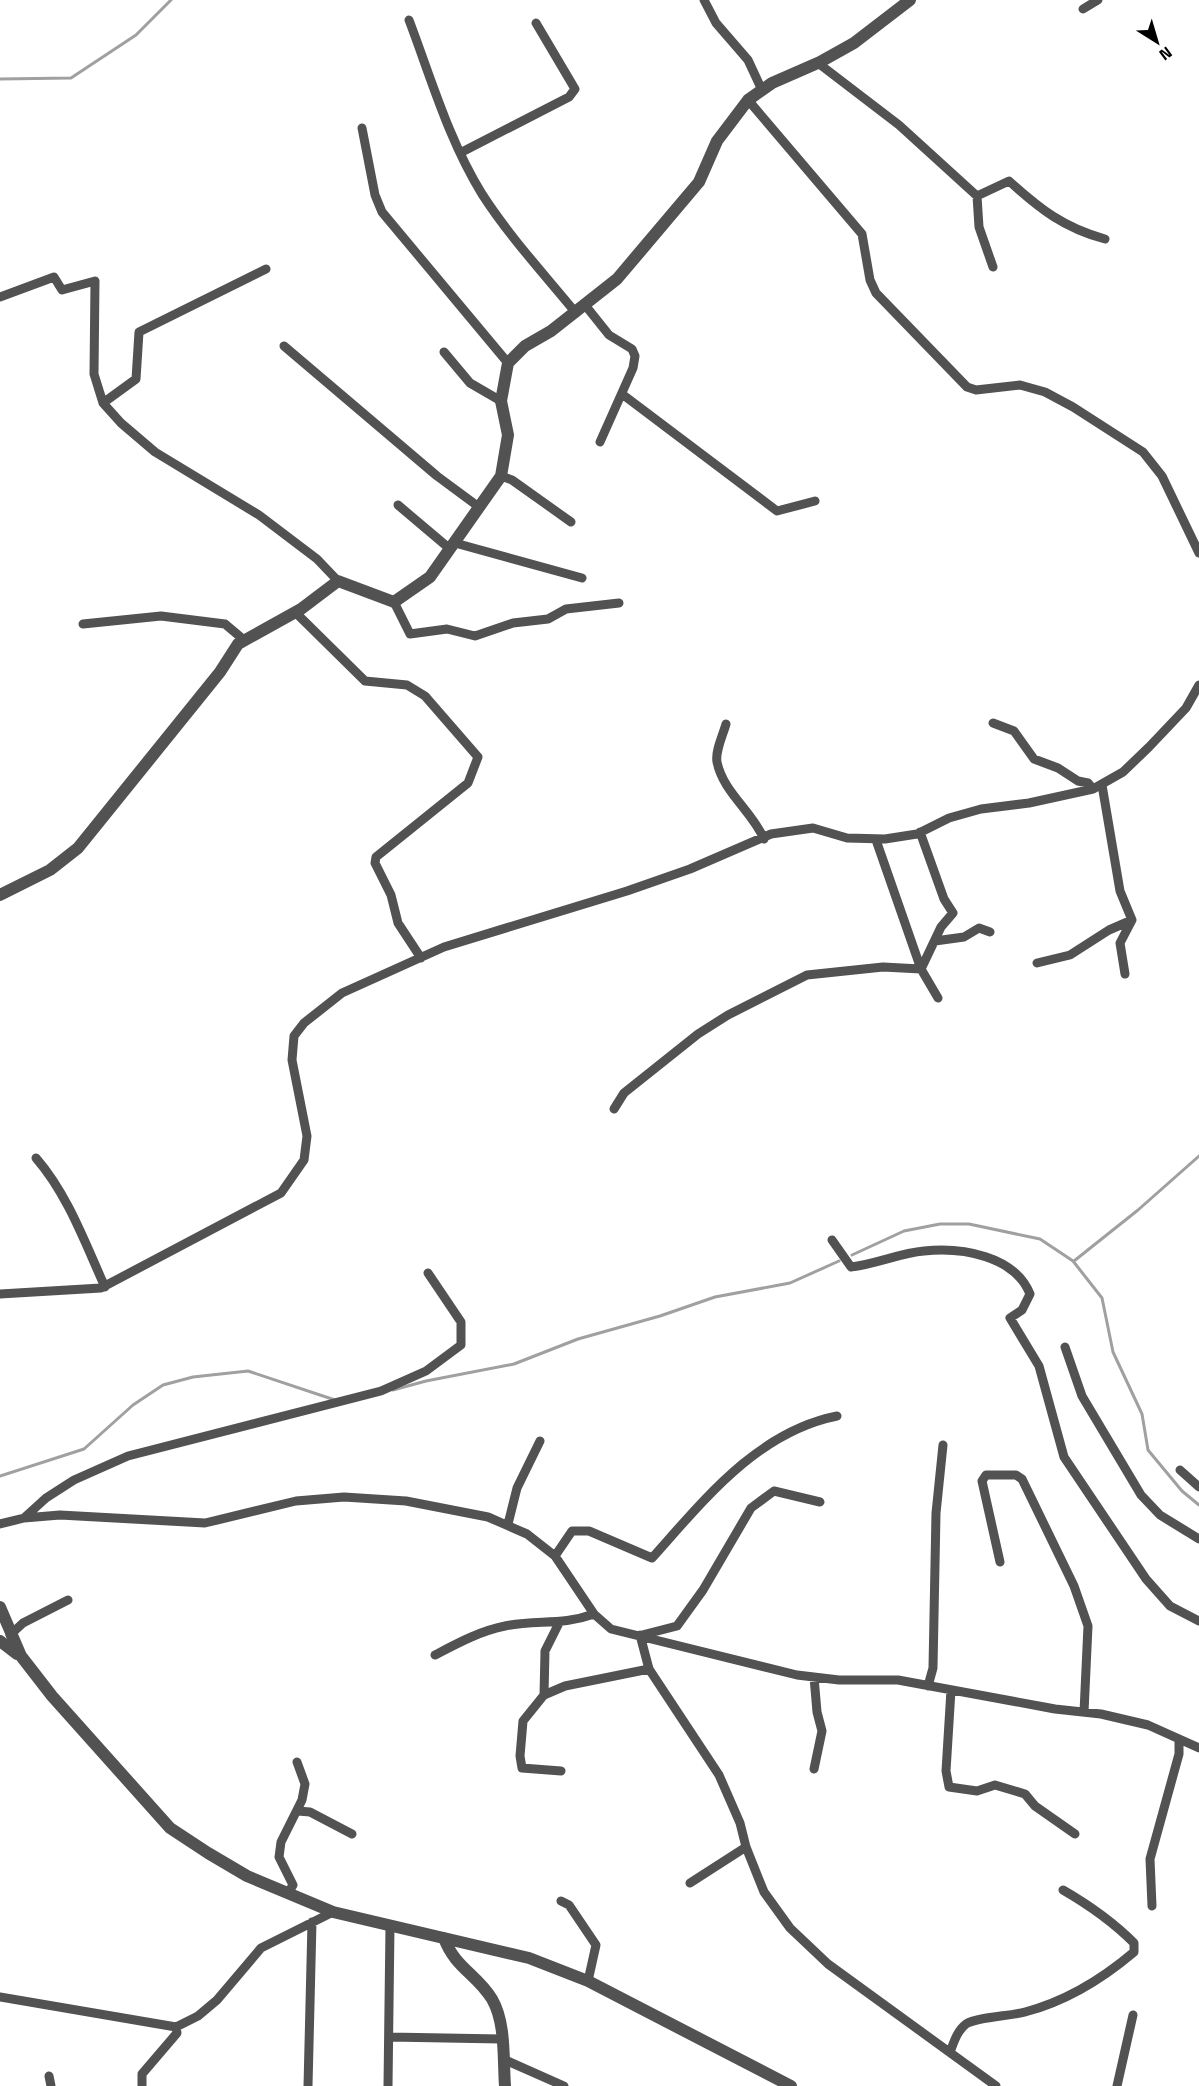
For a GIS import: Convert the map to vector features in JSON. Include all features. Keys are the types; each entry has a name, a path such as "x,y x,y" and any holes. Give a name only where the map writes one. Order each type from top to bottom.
{"street":[{"path":"704,0 716,23 748,60 762,90"},
{"path":"394,602 430,577 501,476 508,435 501,401 508,363 525,346 580,309 617,279 699,182 717,141 748,100 791,74 818,63 854,43 910,0"},
{"path":"1083,9 1098,0"},
{"path":"409,20 460,153 481,193 506,228 580,309 609,335 632,349 633,368 600,442"},
{"path":"460,153 569,97 575,89 536,24"},
{"path":"818,63 899,125 977,196 980,227 993,267"},
{"path":"748,100 862,234 870,280 876,292 957,379 976,390 1020,385 1045,392 1132,443 1154,463 1199,553"},
{"path":"362,128 375,195 382,212 508,363"},
{"path":"977,196 1009,181 1043,211 1078,232 1105,239"},
{"path":"103,402 136,380 139,332 266,269"},
{"path":"0,297 54,277 62,290 95,281 94,374 103,402 121,423 155,452 260,515 317,559 338,581 394,602 410,634 447,629 475,636 513,623 548,618 567,609 619,603"},
{"path":"284,346 437,476 479,507"},
{"path":"444,352 470,383 501,401"},
{"path":"622,394 777,511 815,501"},
{"path":"501,476 512,480 571,522"},
{"path":"398,505 453,546 582,578"},
{"path":"0,895 50,870 78,849 220,672 238,644 295,612 338,581"},
{"path":"295,612 365,681 407,685 425,696 478,757 468,783 376,856 375,863 391,895 398,923 421,958"},
{"path":"83,624 161,616 225,624 244,640"},
{"path":"0,1294 71,1292 105,1287 281,1194 304,1160 307,1136 292,1060 294,1036 304,1023 342,993 482,934 627,891 690,869 764,838 813,828 847,838 876,840 920,832 949,818 981,809 1005,804 1029,803 1098,787 1123,772 1149,747 1186,708 1199,685"},
{"path":"993,723 1014,730 1034,759 1058,768 1078,781 1098,787"},
{"path":"726,724 716,760 726,784 757,823 764,838"},
{"path":"1098,787 1120,891 1132,920"},
{"path":"920,832 944,899 953,914 941,927 921,969"},
{"path":"876,840 921,969 938,998"},
{"path":"1037,963 1070,955 1109,930 1132,920"},
{"path":"1125,974 1120,943 1132,920"},
{"path":"934,941 964,937 979,928 990,932"},
{"path":"614,1109 624,1093 698,1034 728,1015 807,975 884,967 921,969"},
{"path":"36,1158 64,1198 105,1287"},
{"path":"832,1240 851,1268 924,1251 962,1252 1000,1261 1024,1279 1030,1294 1022,1310 1010,1318 1039,1365 1064,1457 1146,1579 1170,1605 1199,1621"},
{"path":"24,1518 46,1498 75,1480 128,1456 317,1410 381,1391 426,1371 461,1345 461,1322 428,1273"},
{"path":"1065,1347 1082,1396 1141,1495 1160,1515 1199,1539"},
{"path":"555,1556 572,1531 589,1531 652,1558 722,1480 790,1431 815,1420 837,1416"},
{"path":"508,1524 517,1488 540,1441"},
{"path":"928,1686 933,1668 936,1513 943,1445"},
{"path":"1180,1470 1199,1487"},
{"path":"1000,1562 982,1481 986,1475 1016,1475 1022,1479 1069,1575 1088,1626 1084,1712"},
{"path":"640,1635 676,1626 703,1590 751,1508 774,1491 820,1502"},
{"path":"0,1524 24,1518 60,1515 205,1523 296,1501 344,1497 406,1501 488,1517 508,1524 536,1539 555,1556 594,1614 611,1629 747,1664 814,1677 839,1680 898,1680 1084,1712 1148,1725 1199,1748"},
{"path":"3,1635 68,1600"},
{"path":"2,1613 3,1635 52,1696 170,1828 248,1876 333,1912 529,1958 588,1981 791,2086"},
{"path":"435,1655 478,1634 507,1625 559,1623 594,1614"},
{"path":"544,1695 544,1651 559,1623"},
{"path":"640,1635 649,1669 719,1775 740,1823 746,1848 764,1892 790,1928 828,1964 996,2086"},
{"path":"561,1771 522,1768 520,1756 523,1721 544,1695 565,1686 649,1669"},
{"path":"814,1677 817,1712 822,1731 814,1769"},
{"path":"951,1690 946,1771 949,1787 977,1791 995,1785 1025,1794 1035,1806 1075,1834"},
{"path":"1152,1906 1150,1859 1179,1754 1179,1739"},
{"path":"297,1762 305,1784 298,1811 281,1842 279,1857 293,1886 293,1895 312,1911 308,1924 308,2086"},
{"path":"298,1811 310,1812 352,1834"},
{"path":"690,1883 746,1848"},
{"path":"950,2052 959,2031 968,2022 1024,2013 1058,2002 1096,1983 1134,1952 1134,1943 1106,1917 1063,1890"},
{"path":"561,1901 569,1905 596,1945 588,1981"},
{"path":"0,1997 176,2027 198,2016 217,2000 261,1948 333,1912"},
{"path":"388,2086 390,1926"},
{"path":"444,1938 454,1961 471,1974 492,1998 499,2013 505,2086"},
{"path":"1117,2086 1133,2015"},
{"path":"142,2086 142,2074 177,2033 176,2027"},
{"path":"389,2037 501,2039"},
{"path":"503,2060 564,2086"}],"waterway":[{"path":"0,79 71,78 136,35 171,0"},
{"path":"1074,1261 1138,1210 1199,1156"},
{"path":"852,1255 904,1231 940,1224 969,1224 1040,1239 1073,1261 1102,1298 1113,1352 1142,1414 1148,1450 1182,1491 1199,1505"},
{"path":"393,1390 426,1381 514,1364 578,1339 660,1316 715,1297 790,1283 839,1261"},
{"path":"0,1476 84,1449 133,1405 163,1385 193,1377 248,1371 335,1400"}]}
